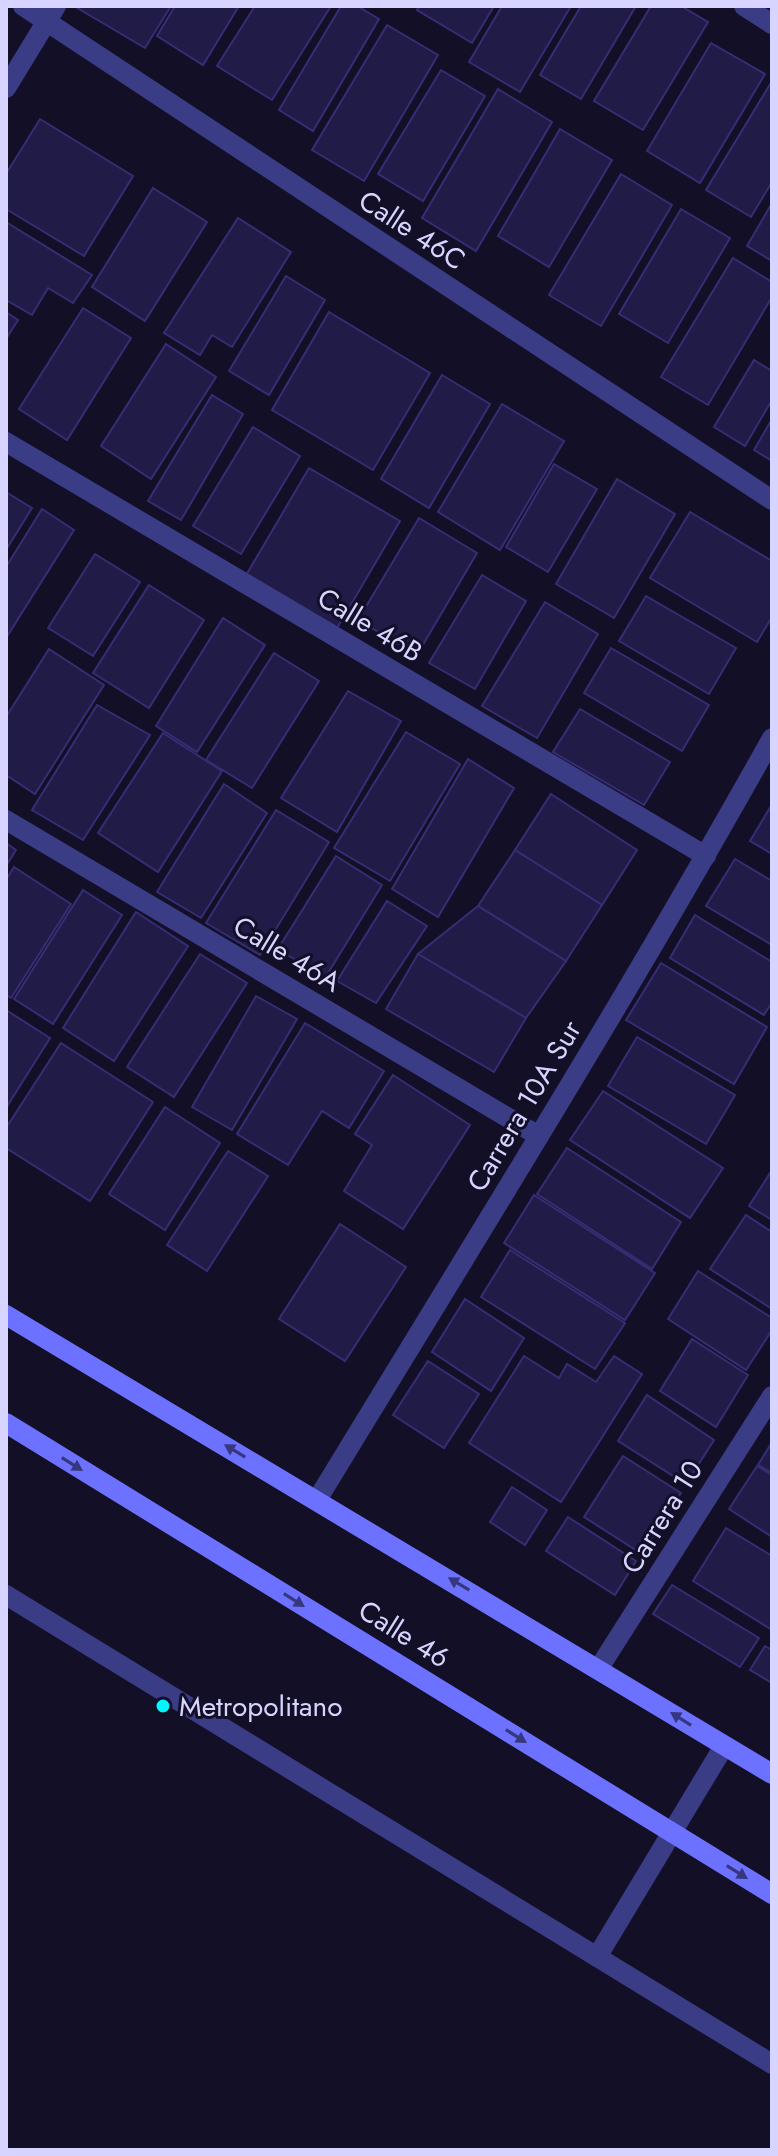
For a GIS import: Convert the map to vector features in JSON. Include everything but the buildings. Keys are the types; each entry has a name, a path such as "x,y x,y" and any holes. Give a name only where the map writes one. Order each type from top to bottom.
{"street":[{"name":"Calle 46C","path":"23,6 51,14 772,500"},
{"path":"744,6 772,24"},
{"path":"6,88 51,14"},
{"name":"Calle 46B","path":"6,442 706,856"},
{"name":"Carrera 10A Sur","path":"317,1500 539,1136 706,856 772,738"},
{"name":"Calle 46A","path":"6,820 539,1136"},
{"path":"6,1315 772,1774"},
{"name":"Carrera 10","path":"599,1668 772,1396"},
{"name":"Calle 46","path":"6,1423 772,1894"},
{"path":"6,1595 772,2064"},
{"path":"597,1957 724,1746"}],"place":[{"name":"Metropolitano","path":"163,1706"}]}
